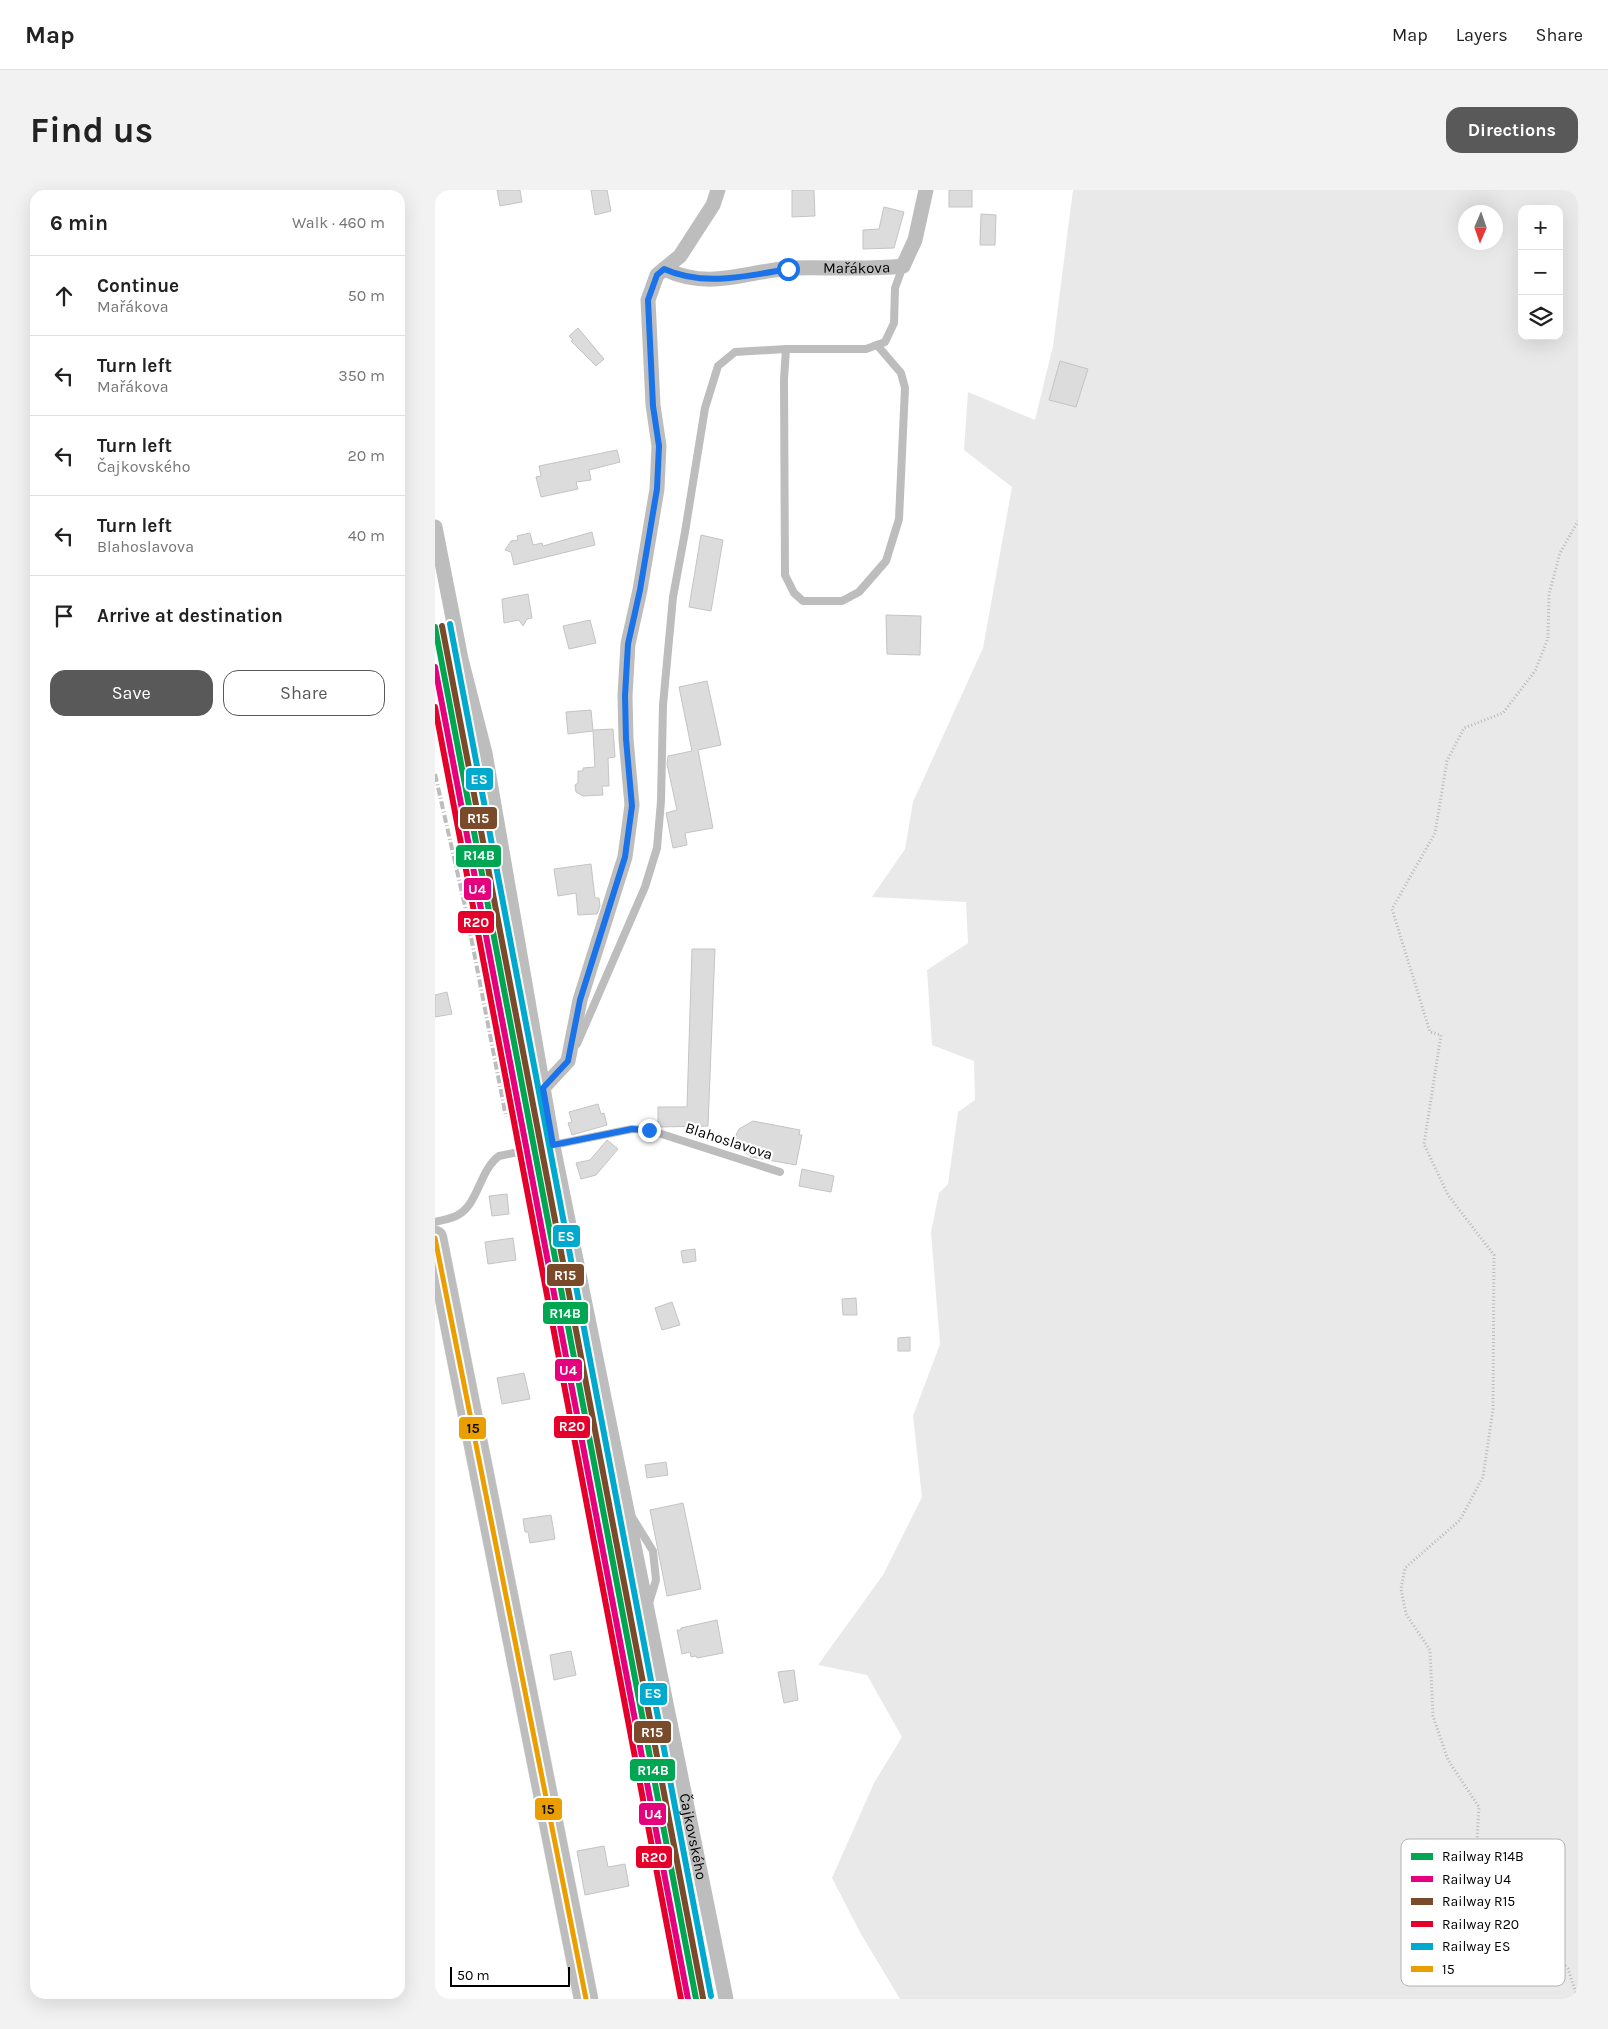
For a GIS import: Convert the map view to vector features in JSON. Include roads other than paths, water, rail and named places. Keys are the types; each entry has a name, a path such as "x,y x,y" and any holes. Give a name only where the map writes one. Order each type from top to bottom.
{"main road":[{"path":"435,1238 586,1999"}],"street":[{"path":"543,1088 568,1061 580,1000 625,857 632,806 626,739 625,696 628,644 640,590 657,489 659,446 653,406 648,300 657,275 680,256 713,205 718,190"},
{"path":"903,266 915,240 926,190"},
{"name":"Mařákova","path":"664,269 677,275 707,279 734,278 788,269 903,266"},
{"name":"Čajkovského","path":"435,527 461,659 485,752 553,1145 727,1999"}],"lane":[{"path":"568,1061 585,1028 641,896 657,848 661,801 663,705 673,597 705,408 718,366 735,352 786,349 866,349 885,342 894,323 895,288 903,266"},
{"path":"786,349 784,379 785,575 794,593 803,601 842,601 859,592 886,560 899,519 905,388 901,373 877,345"},
{"name":"Blahoslavova","path":"435,1222 452,1218 464,1210 490,1164 499,1156 632,1129 649,1130 780,1172"}],"railway":[{"path":"435,774 465,906 506,1117"}],"rail line":[{"name":"ES","path":"450,624 711,1996"},
{"name":"R15","path":"442,626 703,1998"},
{"name":"R14B","path":"435,627 696,1999"},
{"name":"U4","path":"435,667 688,1999"},
{"name":"R20","path":"435,707 681,1999"}]}
